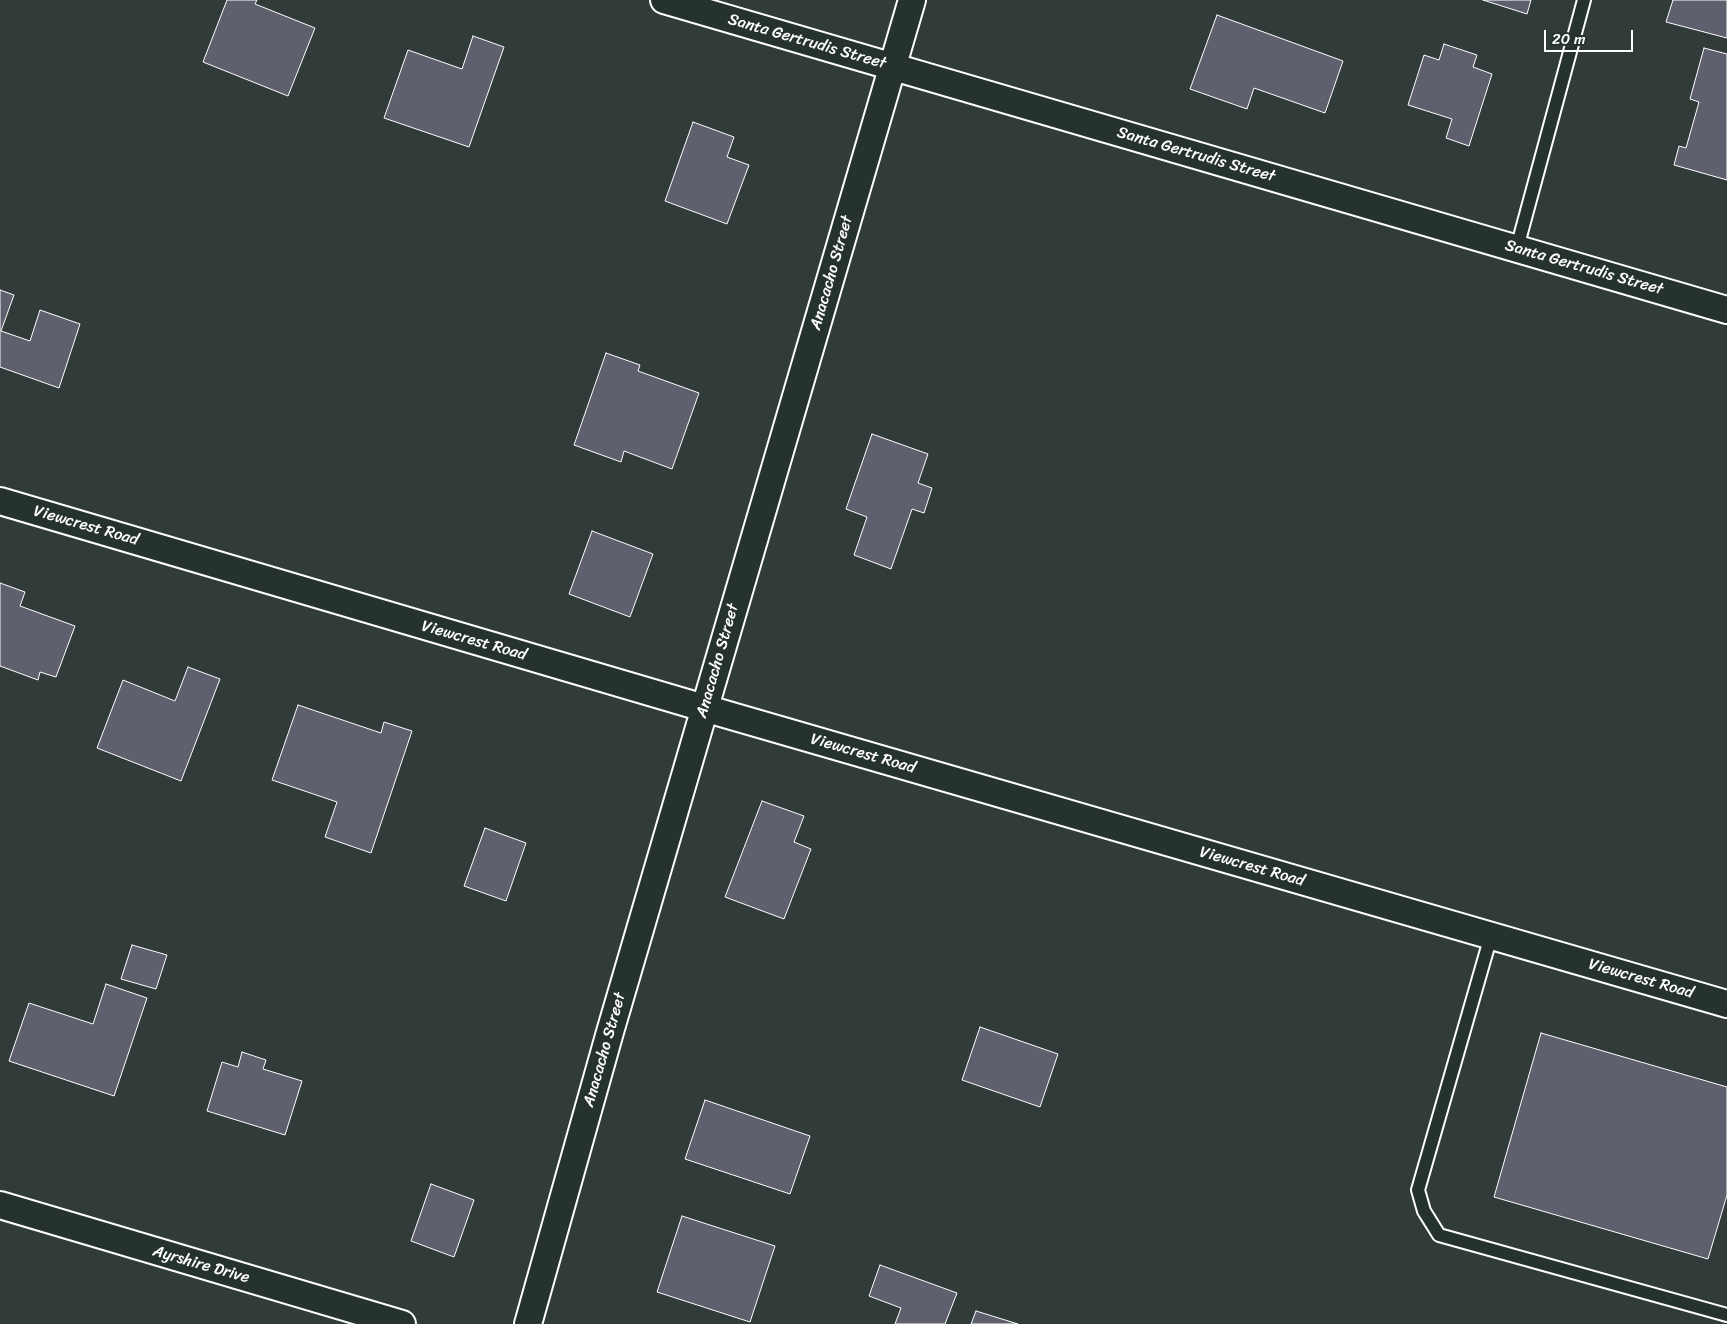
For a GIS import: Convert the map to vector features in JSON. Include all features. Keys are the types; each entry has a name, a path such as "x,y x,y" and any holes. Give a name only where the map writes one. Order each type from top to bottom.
{"street":[{"name":"Santa Gertrudis Street","path":"664,0 1727,310"},
{"name":"Anacacho Street","path":"528,1324 610,1032 912,0"},
{"name":"Viewcrest Road","path":"0,501 704,708 1727,1004"},
{"name":"Ayrshire Drive","path":"0,1205 402,1324"}],"lane":[{"path":"1517,248 1584,0"},
{"path":"1491,936 1418,1190 1424,1211 1439,1235 1726,1313"}],"building":[{"path":"227,0 257,0 255,4 315,28 288,96 203,62"},
{"path":"1483,0 1531,0 1527,14"},
{"path":"1673,0 1727,0 1727,38 1666,22"},
{"path":"1217,15 1343,61 1325,113 1254,88 1247,109 1190,89"},
{"path":"473,36 504,47 469,147 384,118 408,50 462,69"},
{"path":"1444,44 1477,55 1473,67 1492,74 1469,146 1446,138 1452,119 1408,105 1424,55 1439,60"},
{"path":"1704,48 1727,54 1727,180 1674,165 1679,146 1686,148 1699,102 1690,99"},
{"path":"693,122 734,137 727,157 749,165 727,224 665,201"},
{"path":"0,290 14,295 1,331 30,341 40,310 80,324 59,388 0,367"},
{"path":"606,353 640,365 638,371 699,393 672,469 624,451 621,462 574,445"},
{"path":"872,434 928,454 918,483 932,488 924,513 912,509 891,569 854,555 867,517 846,509"},
{"path":"592,531 653,554 630,617 569,594"},
{"path":"0,583 25,592 20,606 75,626 56,677 40,672 38,680 0,666"},
{"path":"188,667 220,679 181,781 97,748 123,680 175,701"},
{"path":"298,705 381,733 384,722 412,731 371,853 325,837 337,802 272,780"},
{"path":"762,801 804,816 794,842 811,849 784,919 725,897"},
{"path":"485,828 526,843 506,901 464,886"},
{"path":"132,945 167,955 156,989 121,979"},
{"path":"106,984 147,998 114,1096 9,1061 29,1003 93,1024"},
{"path":"980,1027 1058,1054 1040,1107 962,1080"},
{"path":"1541,1033 1727,1087 1727,1195 1708,1259 1494,1197"},
{"path":"242,1052 266,1060 263,1069 302,1081 285,1135 207,1111 222,1062 238,1067"},
{"path":"705,1100 810,1136 790,1194 685,1159"},
{"path":"431,1184 474,1200 454,1257 411,1241"},
{"path":"682,1216 775,1246 750,1322 657,1292"},
{"path":"880,1265 957,1293 945,1324 895,1324 901,1308 869,1296"},
{"path":"976,1311 1018,1324 971,1324"}]}
